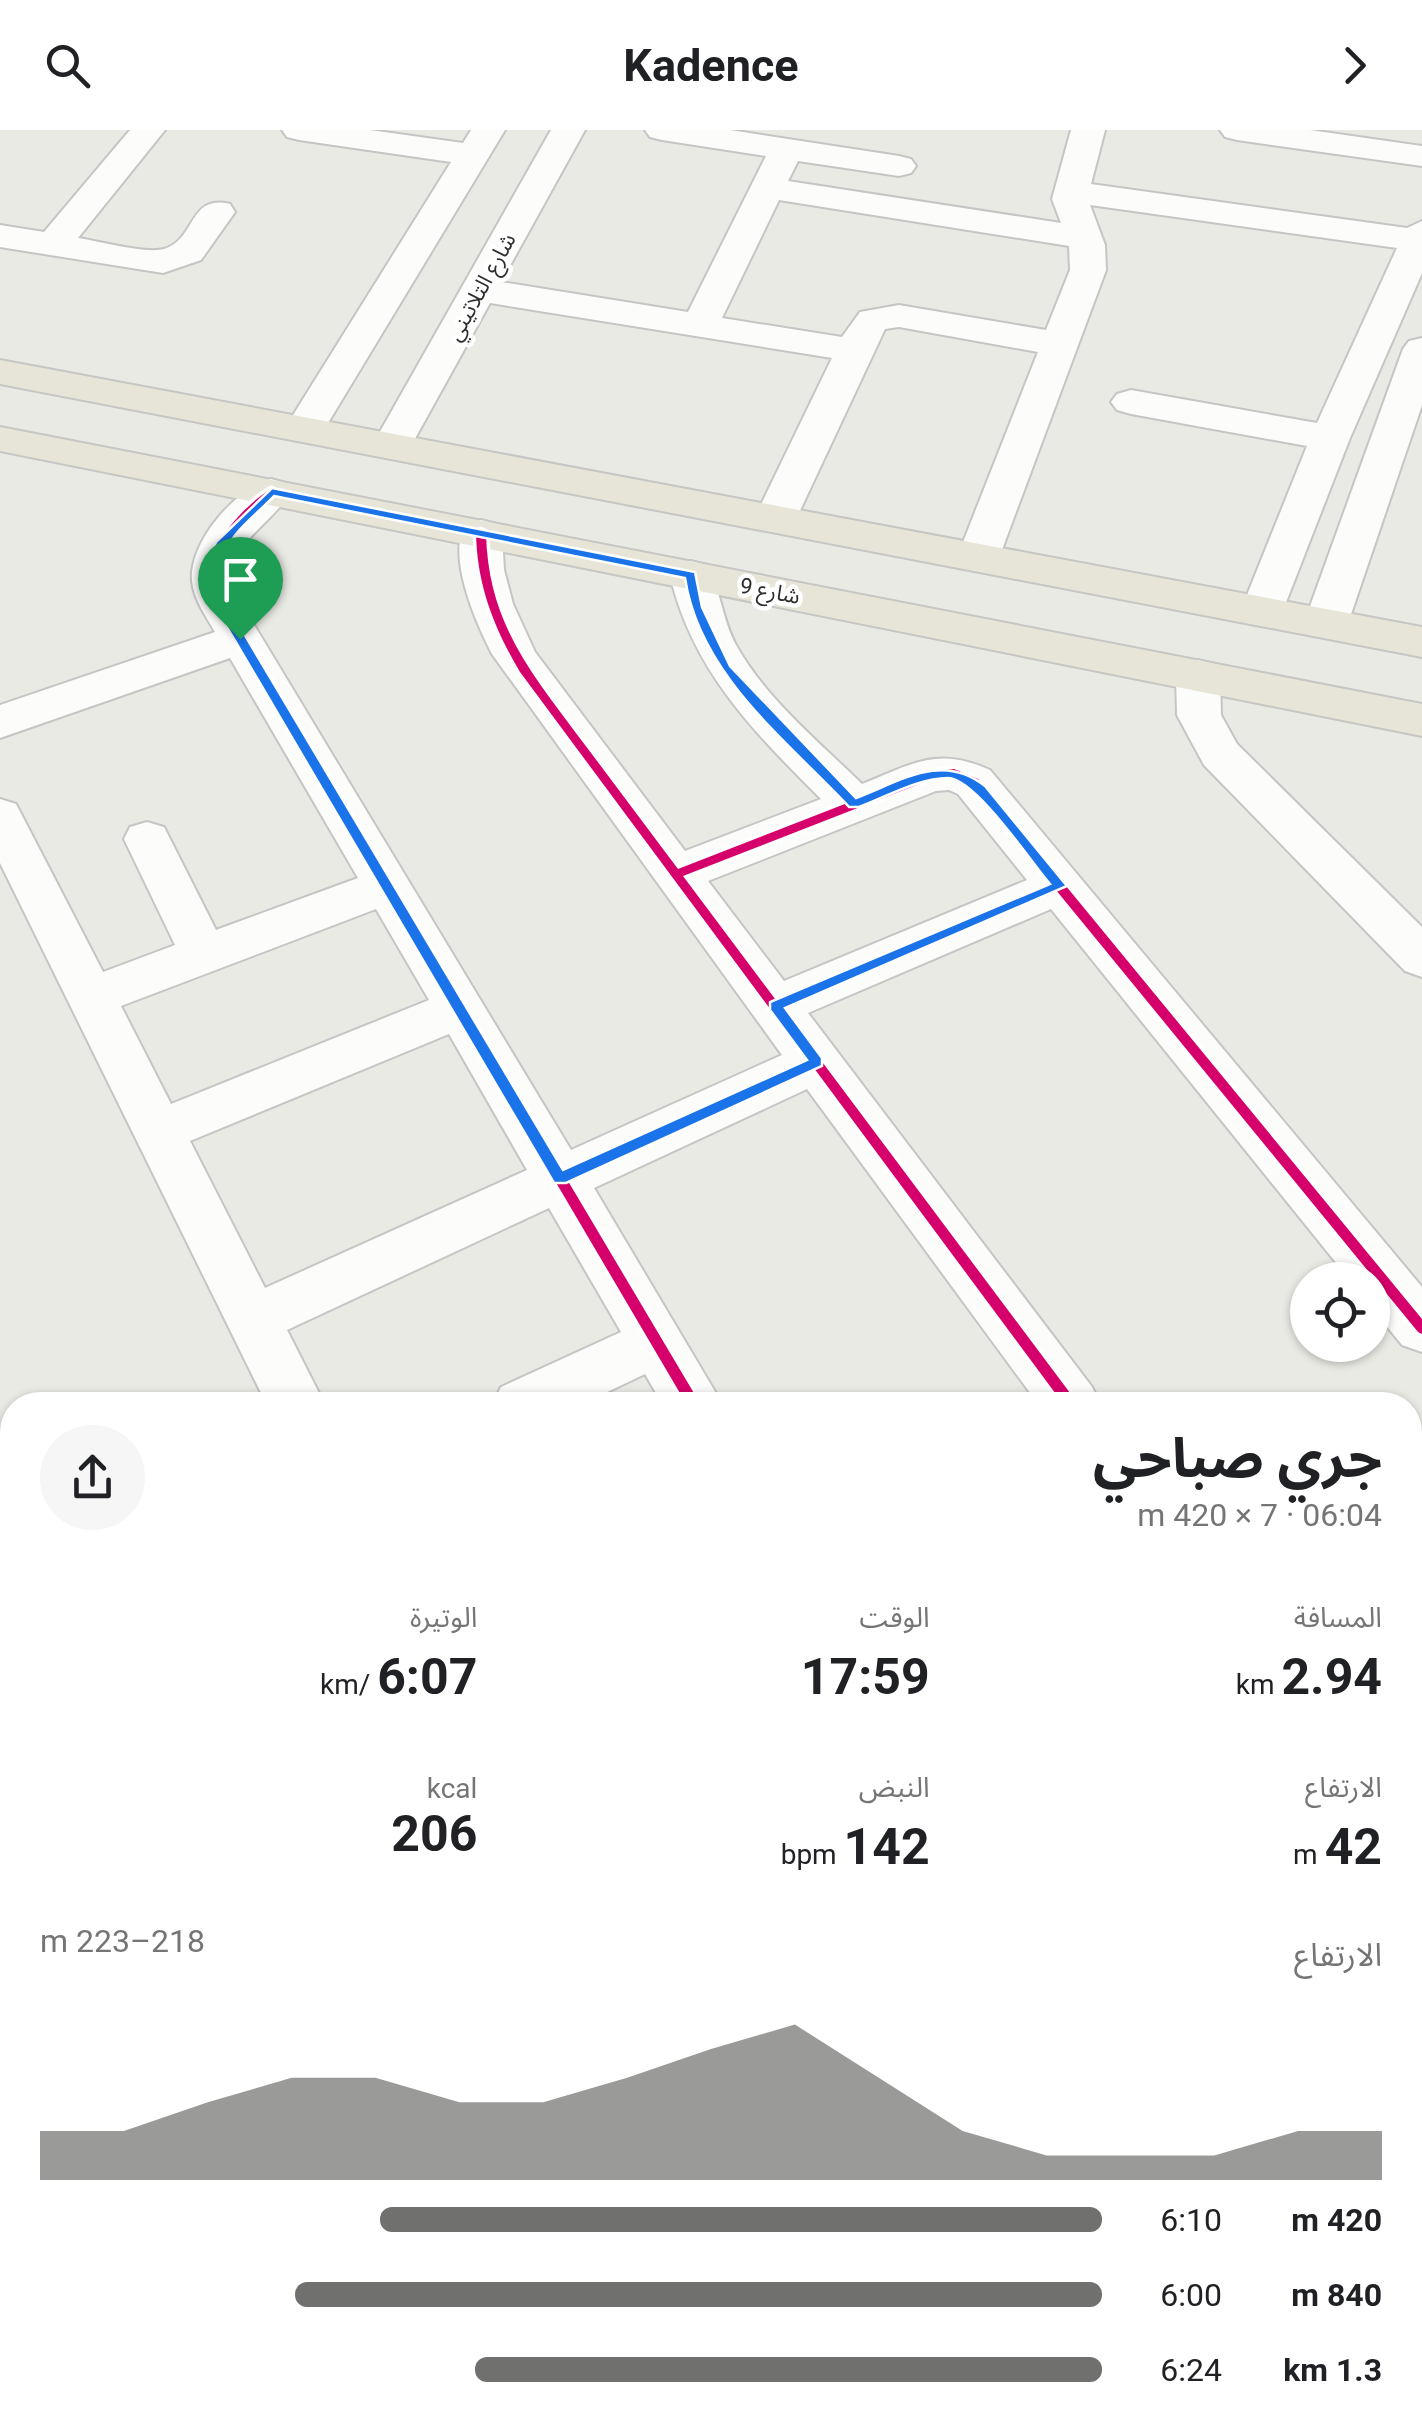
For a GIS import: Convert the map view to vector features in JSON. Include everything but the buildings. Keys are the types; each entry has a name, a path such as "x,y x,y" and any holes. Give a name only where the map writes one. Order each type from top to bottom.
{"main road":[{"path":"0,372 776,516 1422,642"},
{"name":"شارع 9","path":"0,439 1422,720"}],"street":[{"path":"53,245 148,130"},
{"path":"300,130 481,143 304,428"},
{"name":"شارع التلاتيني","path":"393,444 568,130"},
{"path":"662,130 899,166"},
{"path":"882,206 914,130"},
{"path":"979,555 1088,270 1085,238 1070,206 1088,130"},
{"path":"1237,130 1422,156"},
{"path":"700,325 787,149"},
{"path":"767,188 1085,238"},
{"path":"1071,192 1420,236 1330,438 1262,610"},
{"path":"0,236 164,262 188,252 217,212"},
{"path":"478,290 855,350"},
{"path":"776,516 867,324 890,316 1060,344"},
{"path":"1326,622 1403,462 1422,349"},
{"path":"1131,402 1330,438"},
{"path":"272,492 222,542 211,571 218,600 686,1392"},
{"path":"481,533 485,588 507,643 1062,1392"},
{"path":"691,575 696,607 725,668 854,804"},
{"path":"0,722 240,639"},
{"path":"1198,675 1199,714 1220,754 1422,958"},
{"path":"676,874 931,774 954,773 964,777 980,789 1422,1328"},
{"path":"0,816 17,888 91,997 289,1392"},
{"path":"146,839 204,954"},
{"path":"91,997 386,886"},
{"path":"775,1006 1060,886"},
{"path":"158,1132 460,1009"},
{"path":"252,1320 817,1062"},
{"path":"550,1392 657,1342"}],"cycle path":[{"path":"271,492 235,527 218,553 214,567 218,600 686,1392"},
{"path":"481,533 483,570 492,604 524,670 1062,1392"},
{"path":"676,874 931,775 954,773 974,782 1422,1328"}],"route":[{"path":"272,492 691,575 696,607 707,638 725,668 854,804 931,774 954,773 974,782 1060,886 775,1006 817,1062 560,1178 240,639 212,586 211,571 222,542 272,492"}]}
